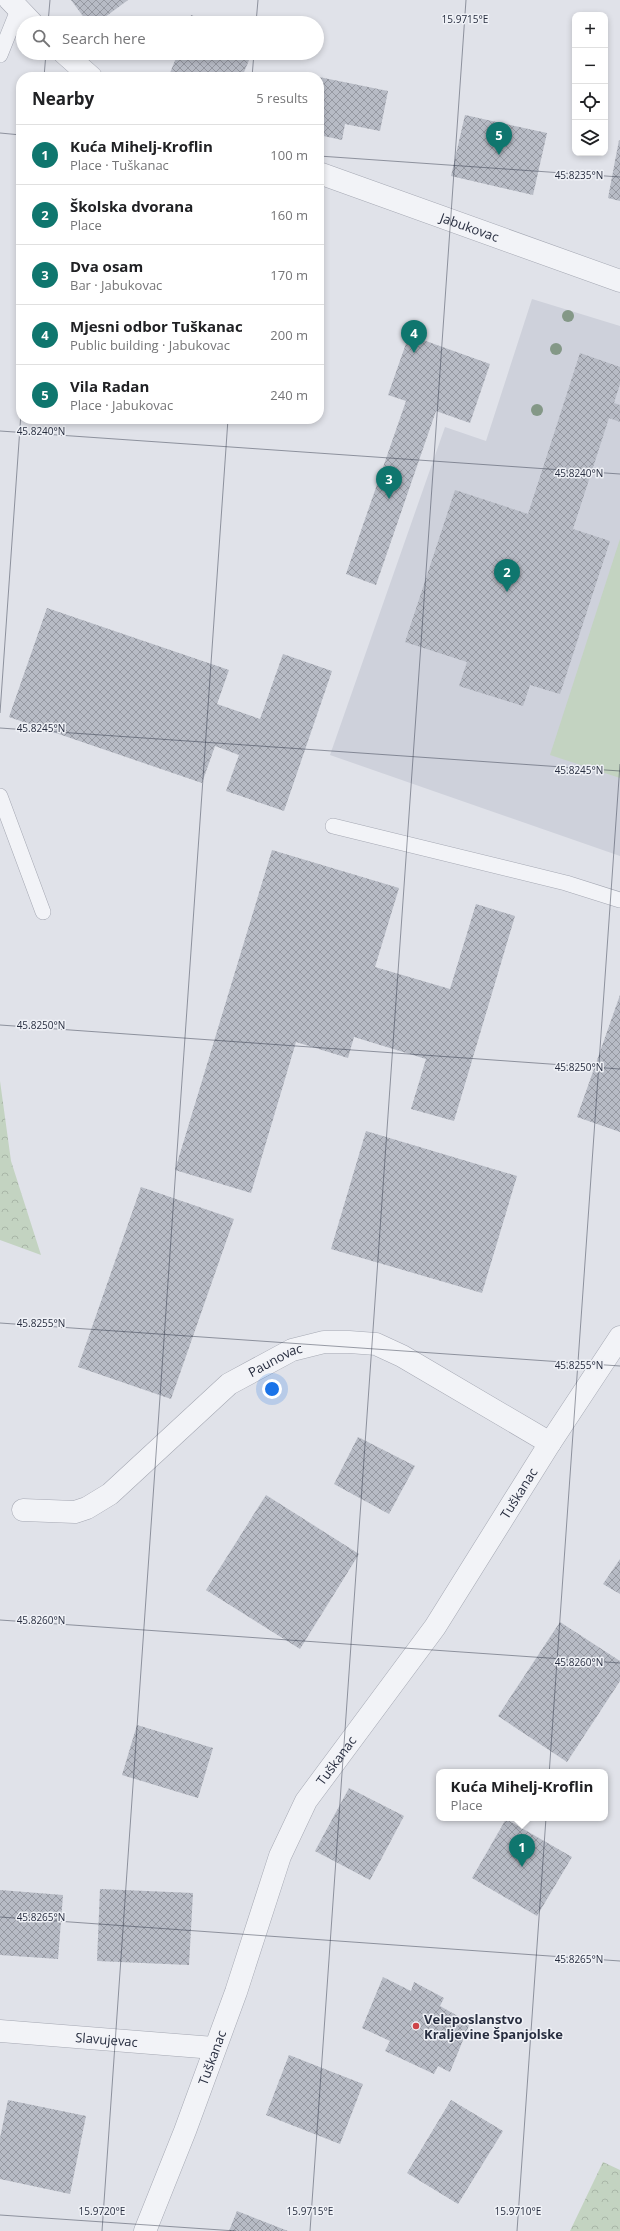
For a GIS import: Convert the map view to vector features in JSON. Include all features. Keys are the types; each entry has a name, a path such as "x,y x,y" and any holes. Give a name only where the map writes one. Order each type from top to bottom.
{"street":[{"path":"72,60 85,72"},
{"name":"Jabukovac","path":"324,174 620,281"},
{"name":"Tuškanac","path":"145,2231 185,2130 214,2048 236,1992 280,1856 306,1801 435,1626 550,1443 620,1337"},
{"name":"Paunovac","path":"23,1510 75,1512 87,1508 110,1494 130,1477 229,1384 292,1350 324,1342 376,1344 402,1356 550,1443"},
{"name":"Slavujevac","path":"0,2032 214,2048"}],"lane":[{"path":"0,55 16,20"},
{"path":"0,796 43,912"},
{"path":"333,826 566,883 620,900"}],"shaded area":[{"path":"532,299 620,326 620,856 330,755 445,427 486,441"}],"green space":[{"path":"620,539 620,778 550,755"},
{"path":"0,1081 11,1161 41,1255 0,1240"},
{"path":"603,2162 620,2170 620,2231 570,2231"}],"building":[{"path":"71,0 128,0 106,16 83,16"},
{"path":"175,60 249,60 244,72 170,72"},
{"path":"324,78 388,91 380,131 345,124 342,140 324,136"},
{"path":"465,115 547,133 533,195 451,176"},
{"path":"619,140 620,141 620,201 608,198"},
{"path":"409,335 490,364 470,423 436,411 376,585 346,574 406,401 388,395"},
{"path":"580,353 620,367 620,384 614,403 620,405 620,422 609,418 573,529 610,541 560,694 530,685 523,706 459,686 467,662 405,642 455,490 528,514"},
{"path":"47,608 229,670 217,704 260,719 283,654 332,671 284,811 226,791 239,755 215,746 202,783 9,717"},
{"path":"272,850 399,888 375,967 450,989 476,904 515,916 454,1121 411,1109 426,1059 354,1037 348,1058 296,1042 251,1193 175,1170"},
{"path":"620,995 620,1132 577,1117"},
{"path":"366,1131 517,1176 482,1293 331,1249"},
{"path":"141,1187 234,1219 171,1399 78,1367"},
{"path":"358,1437 415,1466 389,1514 334,1484"},
{"path":"266,1495 359,1554 300,1649 206,1590"},
{"path":"620,1559 620,1594 603,1584"},
{"path":"560,1622 620,1661 620,1681 567,1762 498,1716"},
{"path":"137,1725 213,1748 198,1798 122,1775"},
{"path":"349,1788 404,1816 370,1880 315,1851"},
{"path":"505,1821 509,1821 572,1857 537,1916 472,1878"},
{"path":"100,1889 193,1893 189,1965 97,1961"},
{"path":"0,1890 63,1895 58,1959 0,1955"},
{"name":"Veleposlanstvo Kraljevine Španjolske","path":"383,1977 411,1991 414,1982 444,1998 440,2006 470,2023 450,2072 438,2066 434,2074 385,2051 390,2041 362,2028"},
{"path":"289,2055 363,2084 340,2144 266,2115"},
{"path":"8,2100 86,2116 70,2194 0,2179 0,2138"},
{"path":"451,2100 503,2131 458,2204 407,2173"},
{"path":"237,2211 288,2231 229,2231"}],"place":[{"name":"Vila Radan","path":"499,155"},
{"name":"Mjesni odbor Tuškanac","path":"414,353"},
{"name":"Dva osam","path":"389,499"},
{"name":"Školska dvorana","path":"507,592"},
{"name":"Kuća Mihelj-Kroflin","path":"522,1867"},
{"name":"Veleposlanstvo Kraljevine Španjolske","path":"416,2026"}]}
